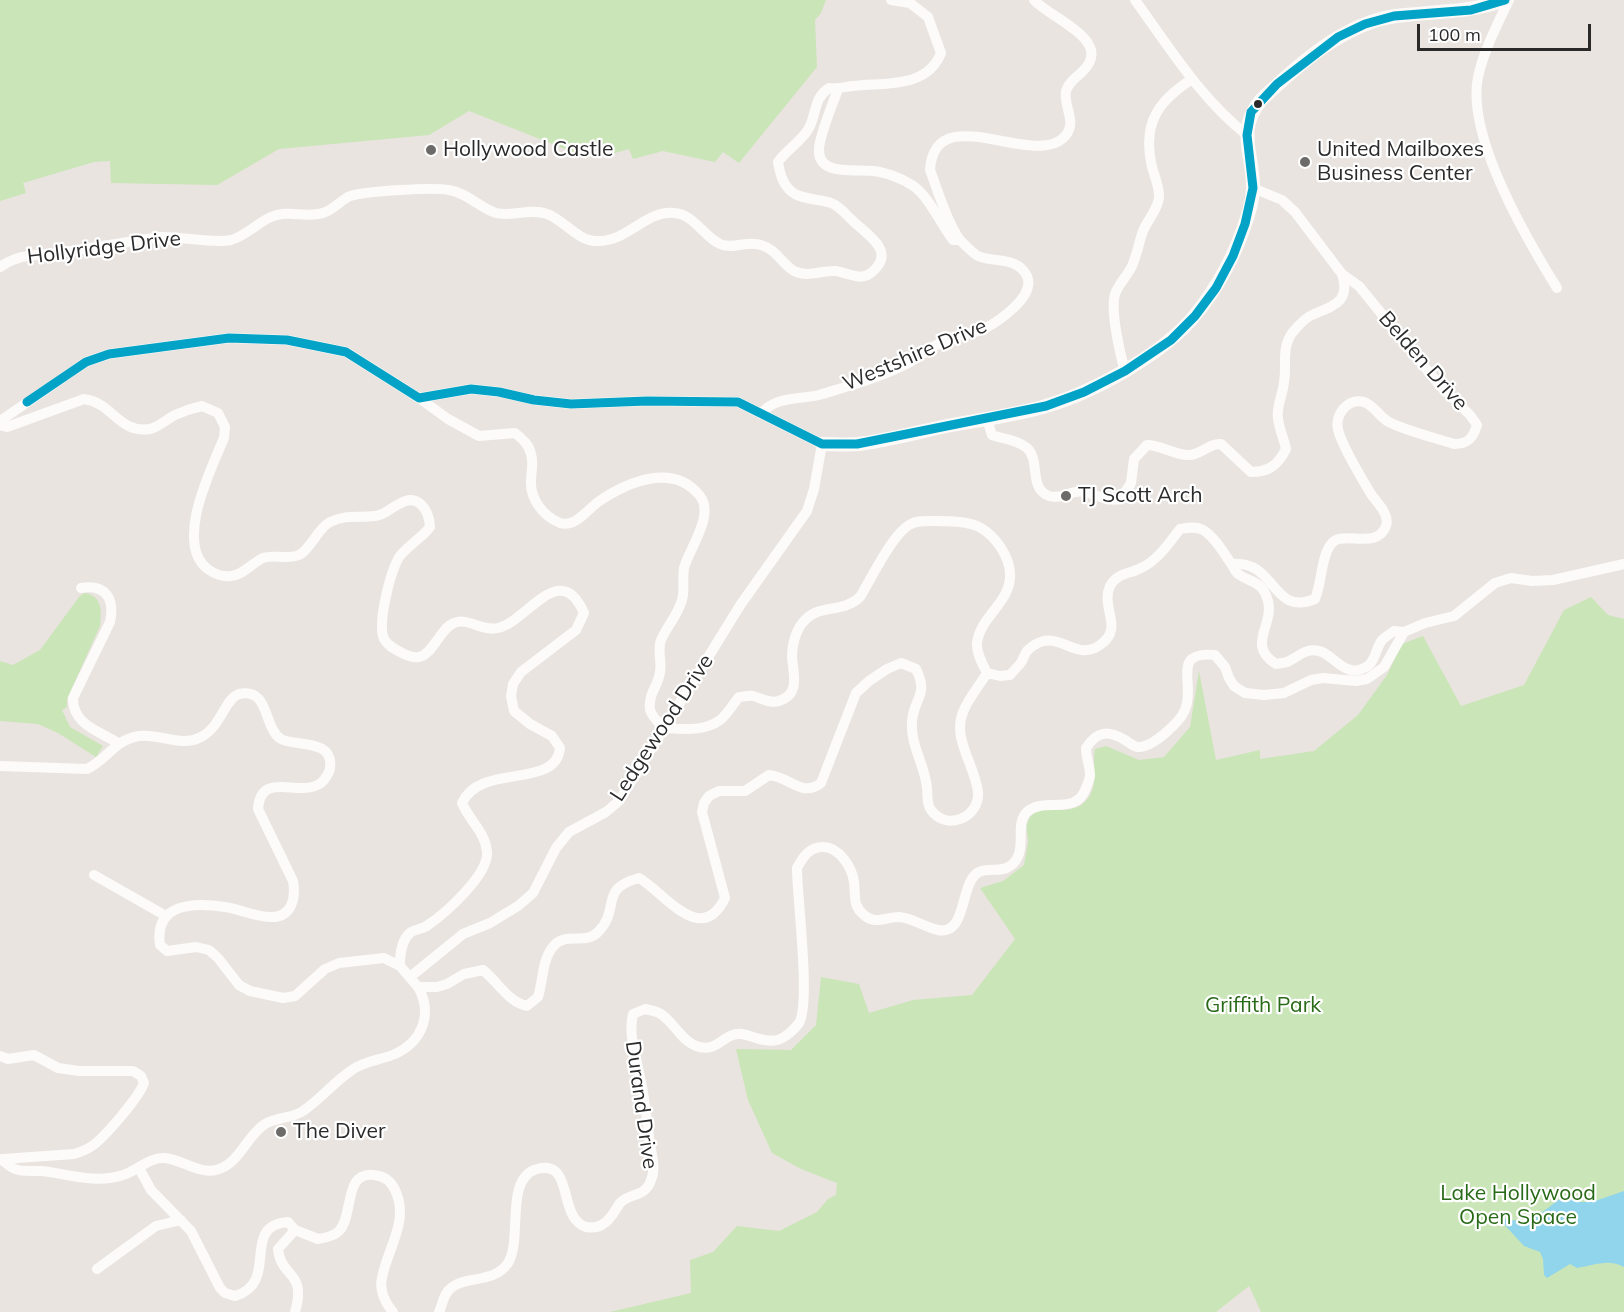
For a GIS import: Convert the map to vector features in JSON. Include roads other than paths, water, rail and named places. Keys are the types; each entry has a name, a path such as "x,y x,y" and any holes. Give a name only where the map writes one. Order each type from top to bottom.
{"street":[{"name":"Hollyridge Drive","path":"0,267 11,260 31,254 54,254 160,237 177,236 228,241 241,236 270,217 285,213 317,215 327,212 348,197 362,193 448,190 466,195 496,213 547,214 595,242 622,236 652,217 663,213 676,213 688,217 711,240 723,246 761,244 772,250 793,270 802,274 836,271 860,277 870,274 878,265 881,250 876,240 832,203 795,194 785,186 779,173 778,162 810,127 821,94 829,88 908,82 938,63 941,53 928,17 910,3 891,0"},
{"path":"838,89 819,143 819,157 824,164 836,170 875,171 900,178 914,186 953,240 960,240 930,170 931,158 936,148 946,140 958,135 1044,145 1055,143 1065,137 1069,129 1071,119 1066,94 1071,81 1090,63 1092,52 1089,42 1034,0"},
{"path":"1135,0 1192,79 1227,120 1247,135"},
{"path":"419,398 471,389 571,404 738,402 822,444 858,444 1046,406 1084,392 1125,371 1171,340 1195,316 1216,288 1233,256 1245,224 1253,188 1247,135 1251,112 1260,100 1349,30 1394,16 1471,10 1507,0"},
{"path":"1507,0 1484,54 1478,78 1479,118 1508,201 1557,288"},
{"path":"1125,371 1116,321 1115,294 1132,266 1140,239 1156,209 1160,196 1150,162 1149,140 1152,123 1164,100 1192,79"},
{"name":"Belden Drive","path":"1232,564 1243,563 1258,569 1280,595 1293,604 1305,603 1315,599 1320,589 1326,554 1334,540 1340,538 1362,540 1381,533 1386,525 1386,514 1362,479 1338,431 1337,421 1341,411 1348,404 1362,401 1372,405 1379,415 1389,422 1454,444 1464,444 1470,439 1477,425 1441,387 1359,286 1342,274 1295,212 1282,200 1253,188"},
{"name":"Westshire Drive","path":"760,414 768,405 777,402 817,395 879,376 910,362 948,339 983,330 1005,315 1025,296 1028,286 1027,277 1020,268 1009,261 977,255 960,240"},
{"path":"987,419 992,435 1020,443 1028,448 1034,457 1036,483 1041,491 1049,496 1060,497 1076,491 1111,502 1120,500 1131,483 1134,459 1147,445 1158,445 1191,455 1213,444 1221,444 1251,472 1262,472 1272,468 1280,461 1286,449 1277,417 1285,381 1286,344 1301,323 1310,316 1328,310 1341,300 1345,286 1342,274"},
{"path":"400,966 401,947 411,933 426,927 473,883 488,854 481,834 466,813 462,803 466,796 472,789 487,781 549,768 559,758 560,748 552,736 530,724 514,711 511,696 513,684 521,672 576,630 584,613 579,602 572,594 558,591 549,593 509,623 497,628 486,628 462,620 452,623 437,639 429,652 419,657 405,655 391,647 384,638 382,624 398,557 430,527 426,508 410,499 399,503 385,514 356,515 332,521 321,528 303,552 296,556 264,558 240,573 230,576 215,574 204,566 194,544 196,514 224,438 225,427 218,412 202,406 176,415 151,429 129,427 96,400 84,399 7,427 0,423 86,362 109,354 229,338 287,340 346,352 479,436 515,433 526,442 531,453 533,466 531,493 539,508 562,524 571,524 598,502 617,491 652,477 670,477 688,485 702,497 704,512 702,528 688,555 684,572 683,598 675,619 660,642 660,672 649,697 651,714 663,728 688,730 706,727 721,720 739,697 751,695 765,700 778,701 789,695 796,683 792,655 797,632 805,620 817,611 851,605 860,597 900,532 910,524 922,521 945,521 981,527 1005,553 1010,574 1007,593 981,630 977,644 980,660 987,673 1000,676 1010,675 1021,663 1027,650 1042,642 1056,640 1076,650 1089,652 1102,644 1112,633 1112,621 1107,603 1109,588 1123,574 1142,568 1156,557 1180,529 1203,530 1237,573 1252,579 1262,588 1268,601 1269,612 1261,644 1265,658 1276,664 1289,662 1311,649 1323,651 1342,668 1356,669 1367,666 1374,659 1382,640 1394,631 1404,632 1425,623 1454,616 1494,583 1511,578 1532,581 1553,580 1624,564"},
{"name":"Ledgewood Drive","path":"410,977 463,934 490,923 518,906 533,893 556,848 569,832 606,812 619,801 741,604 807,511 814,489 822,444"},
{"path":"81,588 90,586 106,592 112,613 110,622 73,698 73,709 80,720 118,743"},
{"name":"Durand Drive","path":"439,1312 444,1296 450,1288 459,1283 480,1280 495,1274 508,1263 514,1242 514,1220 521,1182 527,1173 546,1167 556,1172 564,1182 573,1218 580,1225 593,1229 604,1224 622,1201 648,1188 653,1177 653,1162 630,1026 633,1014 645,1009 660,1013 689,1043 708,1048 718,1045 732,1035 740,1034 765,1040 777,1040 788,1035 799,1022 803,1004 803,980 797,868 803,856 813,848 825,847 838,853 843,859 854,882 855,904 865,917 876,921 896,917 909,918 938,930 946,930 958,920 970,883 976,873 986,869 1002,870 1010,867 1017,859 1021,849 1021,823 1025,813 1034,807 1071,804 1085,792 1090,775 1086,748 1092,738 1114,733 1136,747 1147,745 1171,728 1184,714 1188,701 1187,668 1189,661 1194,657 1205,654 1215,655 1225,667 1234,686 1245,693 1264,695 1284,693 1311,680 1323,678 1356,681 1367,679 1384,667 1404,632"},
{"path":"418,987 437,987 464,974 483,970 496,981 506,996 515,1003 527,1006 538,997 550,950 558,942 568,938 588,938 596,934 607,920 614,892 623,882 639,878 652,885 673,906 692,918 710,917 720,909 725,898 702,812 709,795 719,791 745,791 769,775 782,776 805,789 814,789 821,783 856,693 887,669 901,663 916,669 921,680 922,692 912,719 913,741 927,788 926,799 930,810 940,819 948,822 959,820 970,814 977,804 978,795 976,780 959,732 960,722 963,711 987,673"},
{"path":"0,766 87,769 97,765 118,743 138,736 192,742 209,733 221,718 230,699 238,694 255,696 267,711 270,727 283,740 313,744 329,757 330,768 321,783 309,788 271,787 264,792 259,801 258,810 293,881 296,893 293,905 285,913 272,918 213,906 174,909 166,916 159,936 160,945 167,951 196,946 209,950 239,985 250,991 283,998 295,996 325,969 339,963 384,958 400,966 410,977 418,987 426,1006 425,1018 420,1031 397,1053 354,1068 302,1112 265,1125 255,1133 236,1158 214,1170 201,1169 161,1157 123,1175 104,1178 72,1177 15,1169 1,1159"},
{"path":"94,875 166,916"},
{"path":"0,1056 8,1059 34,1055 58,1068 79,1071 133,1071 141,1076 144,1083 141,1092 95,1144 85,1151 74,1154 1,1159"},
{"path":"140,1168 151,1190 190,1231 220,1288 225,1293 235,1296 252,1287 258,1276 260,1249 268,1228 279,1222 288,1222 295,1230 318,1239 338,1233 343,1226 352,1188 358,1178 368,1174 382,1176 392,1184 401,1210 399,1226 381,1280 382,1294 393,1312"},
{"path":"97,1269 156,1226 181,1220"},
{"path":"295,1230 278,1250 282,1263 293,1274 299,1286 295,1312"}],"water":[{"path":"1624,1191 1624,1267 1612,1263 1600,1263 1577,1268 1570,1264 1547,1278 1544,1275 1540,1252 1524,1246 1501,1221 1504,1219 1530,1222 1562,1197 1581,1202 1592,1202"}],"place":[{"name":"Hollywood Castle","path":"431,150"},
{"name":"United Mailboxes Business Center","path":"1305,162"},
{"name":"TJ Scott Arch","path":"1066,496"},
{"name":"The Diver","path":"281,1132"}],"park label":[{"name":"Griffith Park","path":"1263,1006"},
{"name":"Lake Hollywood Open Space","path":"1518,1206"}]}
